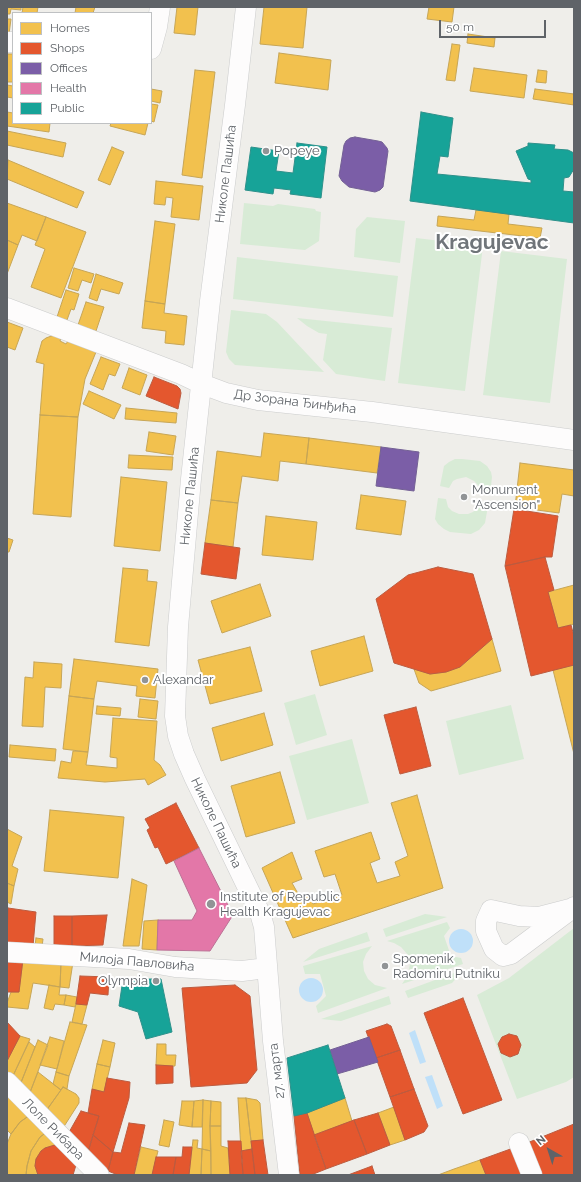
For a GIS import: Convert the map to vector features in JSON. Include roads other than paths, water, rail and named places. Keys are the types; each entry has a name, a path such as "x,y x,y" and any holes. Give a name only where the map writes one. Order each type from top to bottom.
{"street":[{"path":"152,45 160,7"},
{"name":"Николе Пашића","path":"246,7 210,301 191,479 178,628 175,716 178,736 192,773 260,913 264,927 267,968"},
{"name":"Др Зорана Ђинђића","path":"7,308 181,374 226,394 258,400 372,412 574,440"},
{"name":"Милоја Павловића","path":"7,952 129,959 175,966 242,971 267,968"},
{"name":"27. марта","path":"267,968 273,1041 289,1175"},
{"name":"Лоле Рибара","path":"7,1082 99,1175"},
{"path":"519,1143 532,1175"}],"water":[{"path":"461,929 470,932 473,941 470,950 461,953 452,950 449,941 452,932"},
{"path":"311,978 320,981 323,990 320,999 311,1002 302,999 299,990 302,981"},
{"path":"415,1030 426,1062 420,1064 409,1033"},
{"path":"432,1075 443,1106 437,1109 425,1077"}],"place":[{"name":"Popeye","path":"266,151"},
{"name":"Monument \"Ascension\"","path":"464,497"},
{"name":"Alexandar","path":"145,680"},
{"name":"Institute of Republic Health Kragujevac","path":"211,904"},
{"name":"Spomenik Radomiru Putniku","path":"385,966"},
{"name":"Olympia","path":"156,981"}],"district":[{"name":"Kragujevac","path":"492,243"}]}
